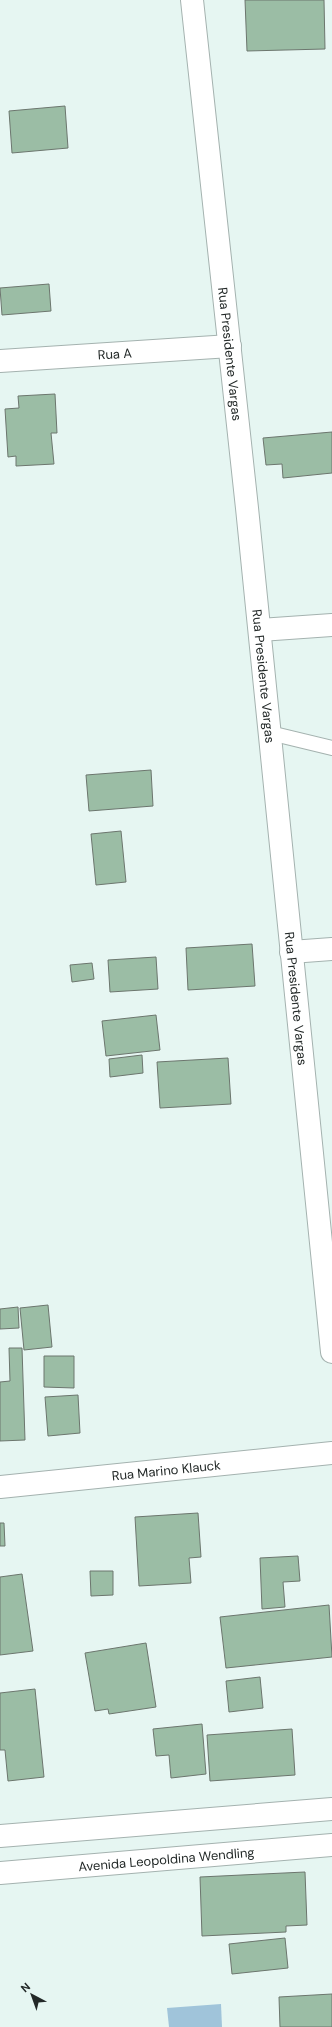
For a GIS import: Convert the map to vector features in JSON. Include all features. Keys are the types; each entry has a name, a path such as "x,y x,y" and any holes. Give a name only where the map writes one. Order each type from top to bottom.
{"main road":[{"name":"Rua Presidente Vargas","path":"192,0 260,630 332,1352"},
{"name":"Rua A","path":"0,361 230,346"},
{"path":"260,630 332,625"},
{"path":"291,952 332,949"},
{"name":"Rua Marino Klauck","path":"0,1487 332,1453"},
{"path":"0,1836 332,1809"},
{"name":"Avenida Leopoldina Wendling","path":"0,1873 332,1845"}],"lane":[{"path":"270,733 332,748"}],"water":[{"path":"221,2004 222,2027 169,2027 167,2008"}],"building":[{"path":"245,0 324,0 325,49 247,51"},
{"path":"65,106 68,148 12,153 9,111"},
{"path":"49,284 51,311 2,315 0,288"},
{"path":"55,394 57,433 51,433 54,464 16,466 16,456 8,457 5,409 19,408 18,396"},
{"path":"332,432 332,473 283,478 282,464 266,465 263,438"},
{"path":"151,770 153,806 89,811 86,775"},
{"path":"121,831 126,882 96,885 91,834"},
{"path":"252,944 255,986 188,990 186,948"},
{"path":"156,957 158,989 110,992 108,960"},
{"path":"92,963 94,979 72,982 70,965"},
{"path":"156,1015 160,1050 106,1056 102,1021"},
{"path":"142,1055 143,1073 110,1077 109,1059"},
{"path":"228,1058 231,1104 160,1108 157,1062"},
{"path":"48,1305 52,1347 24,1350 20,1308"},
{"path":"18,1307 19,1328 0,1329 0,1309"},
{"path":"9,1348 22,1348 25,1440 0,1441 0,1382 10,1381"},
{"path":"44,1356 74,1356 74,1388 44,1387"},
{"path":"78,1395 80,1433 48,1436 45,1397"},
{"path":"198,1513 201,1557 189,1558 191,1583 139,1586 135,1517"},
{"path":"0,1523 4,1523 5,1546 0,1546"},
{"path":"298,1556 300,1581 283,1582 285,1607 262,1609 260,1558"},
{"path":"90,1571 113,1571 113,1595 91,1596"},
{"path":"22,1574 33,1651 0,1655 0,1577"},
{"path":"329,1605 332,1657 226,1668 220,1617"},
{"path":"146,1643 156,1707 109,1714 108,1709 95,1711 85,1653"},
{"path":"260,1677 263,1708 229,1712 226,1681"},
{"path":"35,1689 44,1777 8,1781 5,1750 0,1750 0,1693"},
{"path":"202,1724 206,1774 171,1778 169,1755 156,1756 153,1729"},
{"path":"292,1729 295,1775 210,1781 207,1735"},
{"path":"305,1872 307,1925 286,1926 286,1932 202,1936 200,1877"},
{"path":"285,1938 288,1968 232,1974 229,1944"},
{"path":"332,1994 332,2027 280,2027 279,1997"}]}
